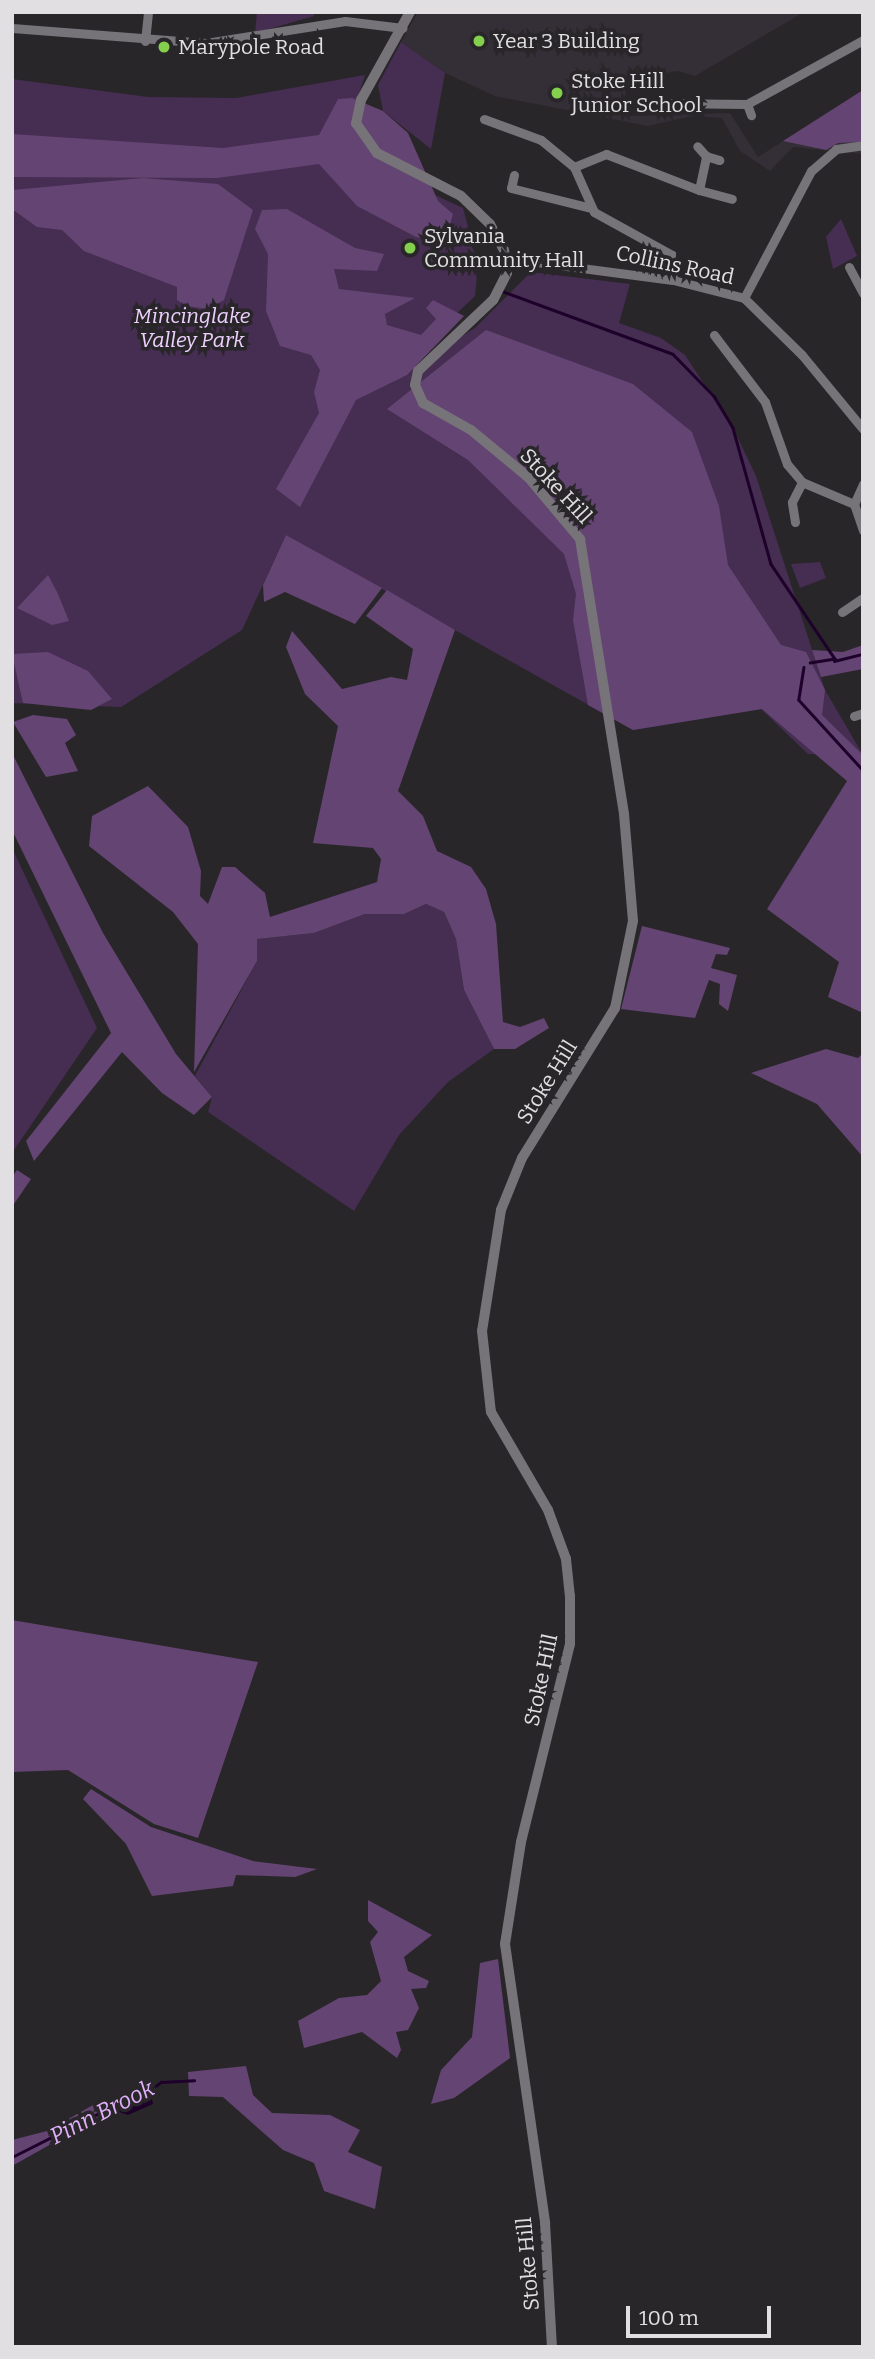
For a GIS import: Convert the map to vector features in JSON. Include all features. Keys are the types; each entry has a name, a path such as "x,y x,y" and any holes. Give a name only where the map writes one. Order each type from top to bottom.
{"street":[{"path":"145,41 148,12"},
{"path":"410,12 361,100 356,123 377,153 469,203 490,224 506,258"},
{"path":"12,28 145,41 231,42 345,21 402,28"},
{"path":"659,103 747,104 863,40"},
{"path":"747,104 751,115"},
{"path":"484,119 541,140 575,167 591,208"},
{"path":"744,298 811,171 836,149 863,145"},
{"path":"697,146 706,156 719,160"},
{"path":"575,167 606,154 699,190 732,199"},
{"path":"699,190 706,156"},
{"path":"514,174 511,188 591,208 672,255 673,280"},
{"name":"Collins Road","path":"506,258 673,280 744,298 802,355 863,429"},
{"name":"Stoke Hill","path":"506,258 499,290 418,371 415,385 424,403 471,430 529,478 580,539 624,814 633,921 615,1009 523,1158 501,1210 482,1331 491,1412 548,1510 566,1559 570,1596 570,1644 523,1831 505,1944 545,2223 552,2347"},
{"path":"849,267 859,273 863,293"},
{"path":"714,335 765,402 788,464 802,482 854,504"},
{"path":"795,522 792,502 802,482"},
{"path":"863,484 854,504 863,530"},
{"path":"843,597 845,610 863,598"}],"shaded area":[{"name":"Stoke Hill Junior School","path":"418,12 804,12 695,76 678,71 626,79 624,116 730,113 758,157 863,90 863,154 793,147 770,171 740,151 722,118 692,116 648,126 495,96 445,73 401,42"},
{"path":"863,90 863,142 838,143 826,150 783,141"},
{"path":"352,98 383,111 408,133 438,201 453,214 445,242 416,237 357,206 319,164 217,178 12,177 12,134 223,148 319,135 338,99"},
{"path":"143,178 218,184 253,210 224,300 208,309 186,306 177,300 177,287 84,251 62,230 37,227 12,209 12,190"},
{"path":"287,209 355,248 384,254 377,271 334,269 339,289 415,298 385,314 387,325 421,335 436,319 426,308 433,300 464,316 407,375 356,400 300,507 276,489 319,413 314,392 320,370 311,355 280,346 266,311 268,254 255,229 262,210"},
{"path":"486,330 633,384 692,432 719,506 728,565 781,645 806,652 825,690 822,715 863,755 863,1013 828,997 839,962 767,909 847,781 762,709 633,730 588,705 573,620 576,594 564,554 468,460 387,409"},
{"path":"286,535 382,588 355,624 285,592 264,602 263,585"},
{"path":"48,575 69,621 52,625 17,608"},
{"path":"387,590 455,630 398,791 423,816 437,851 471,867 486,889 496,924 503,1022 520,1027 544,1018 549,1028 515,1049 494,1049 464,990 456,939 444,912 426,904 404,914 365,914 314,933 257,939 257,961 194,1072 198,944 173,912 89,846 92,816 148,786 188,827 201,871 200,896 208,904 222,867 235,867 265,893 270,917 377,882 381,859 373,848 313,843 338,726 305,694 286,647 292,631 342,689 391,677 407,680 413,649 366,616"},
{"path":"863,645 863,669 821,677 812,650 843,652"},
{"path":"48,652 88,671 112,699 91,710 23,703 12,654"},
{"path":"33,715 67,719 76,735 65,743 78,771 46,777 13,722"},
{"path":"12,753 103,933 176,1054 212,1097 194,1115 162,1093 122,1052 34,1161 26,1141 111,1033 12,830"},
{"path":"642,926 730,948 727,955 716,954 711,968 737,975 728,1011 719,1004 720,984 709,980 695,1018 621,1009"},
{"path":"826,1049 858,1058 863,1053 863,1157 817,1104 751,1073"},
{"path":"17,1170 31,1179 12,1207 12,1177"},
{"path":"12,1620 258,1662 198,1838 154,1824 68,1770 12,1772"},
{"path":"91,1789 151,1827 253,1861 317,1869 295,1877 236,1875 233,1886 152,1896 126,1844 83,1799"},
{"path":"368,1900 432,1935 404,1957 408,1971 429,1981 426,1988 411,1989 419,2008 408,2030 396,2032 401,2050 397,2058 362,2032 304,2048 298,2021 339,1998 367,1995 381,1981 370,1942 378,1932 368,1921"},
{"path":"498,1959 510,2058 454,2098 431,2104 441,2070 472,2037 480,1963"},
{"path":"246,2066 253,2095 272,2113 330,2115 360,2130 348,2152 382,2167 375,2209 324,2191 314,2163 283,2150 223,2097 189,2096 188,2072"},
{"path":"137,2093 151,2094 153,2104 128,2115 113,2110 114,2100"},
{"path":"93,2105 101,2116 12,2166 12,2140 47,2131"}],"green space":[{"path":"257,12 313,12 314,16 255,33"},
{"path":"401,42 445,73 431,149 383,111 378,85"},
{"name":"Mincinglake Valley Park","path":"365,75 349,125 411,184 463,208 478,264 475,296 379,388 475,328 531,272 630,284 619,323 661,338 685,355 733,428 756,476 825,690 863,755 808,754 761,709 633,730 286,535 242,630 121,707 12,703 12,79 148,97 236,98"},
{"path":"841,219 857,256 833,269 826,237"},
{"path":"820,562 826,578 800,588 791,564"},
{"path":"12,848 97,1028 12,1153"},
{"path":"426,904 444,912 456,939 464,990 494,1049 448,1082 399,1135 354,1211 208,1112 212,1097 195,1076 257,961 257,939 314,933 365,914 404,914"}],"waterway":[{"path":"502,291 673,354 714,396 733,428 771,564 835,659 810,663"},
{"path":"834,661 863,654"},
{"path":"804,667 799,700 863,770"},
{"name":"Pinn Brook","path":"145,2094 161,2082 194,2080"},
{"name":"Pinn Brook","path":"12,2157 113,2106"}],"place":[{"name":"Year 3 Building","path":"479,41"},
{"name":"Marypole Road","path":"164,47"},
{"name":"Stoke Hill Junior School","path":"557,93"},
{"name":"Sylvania Community Hall","path":"410,248"}]}
